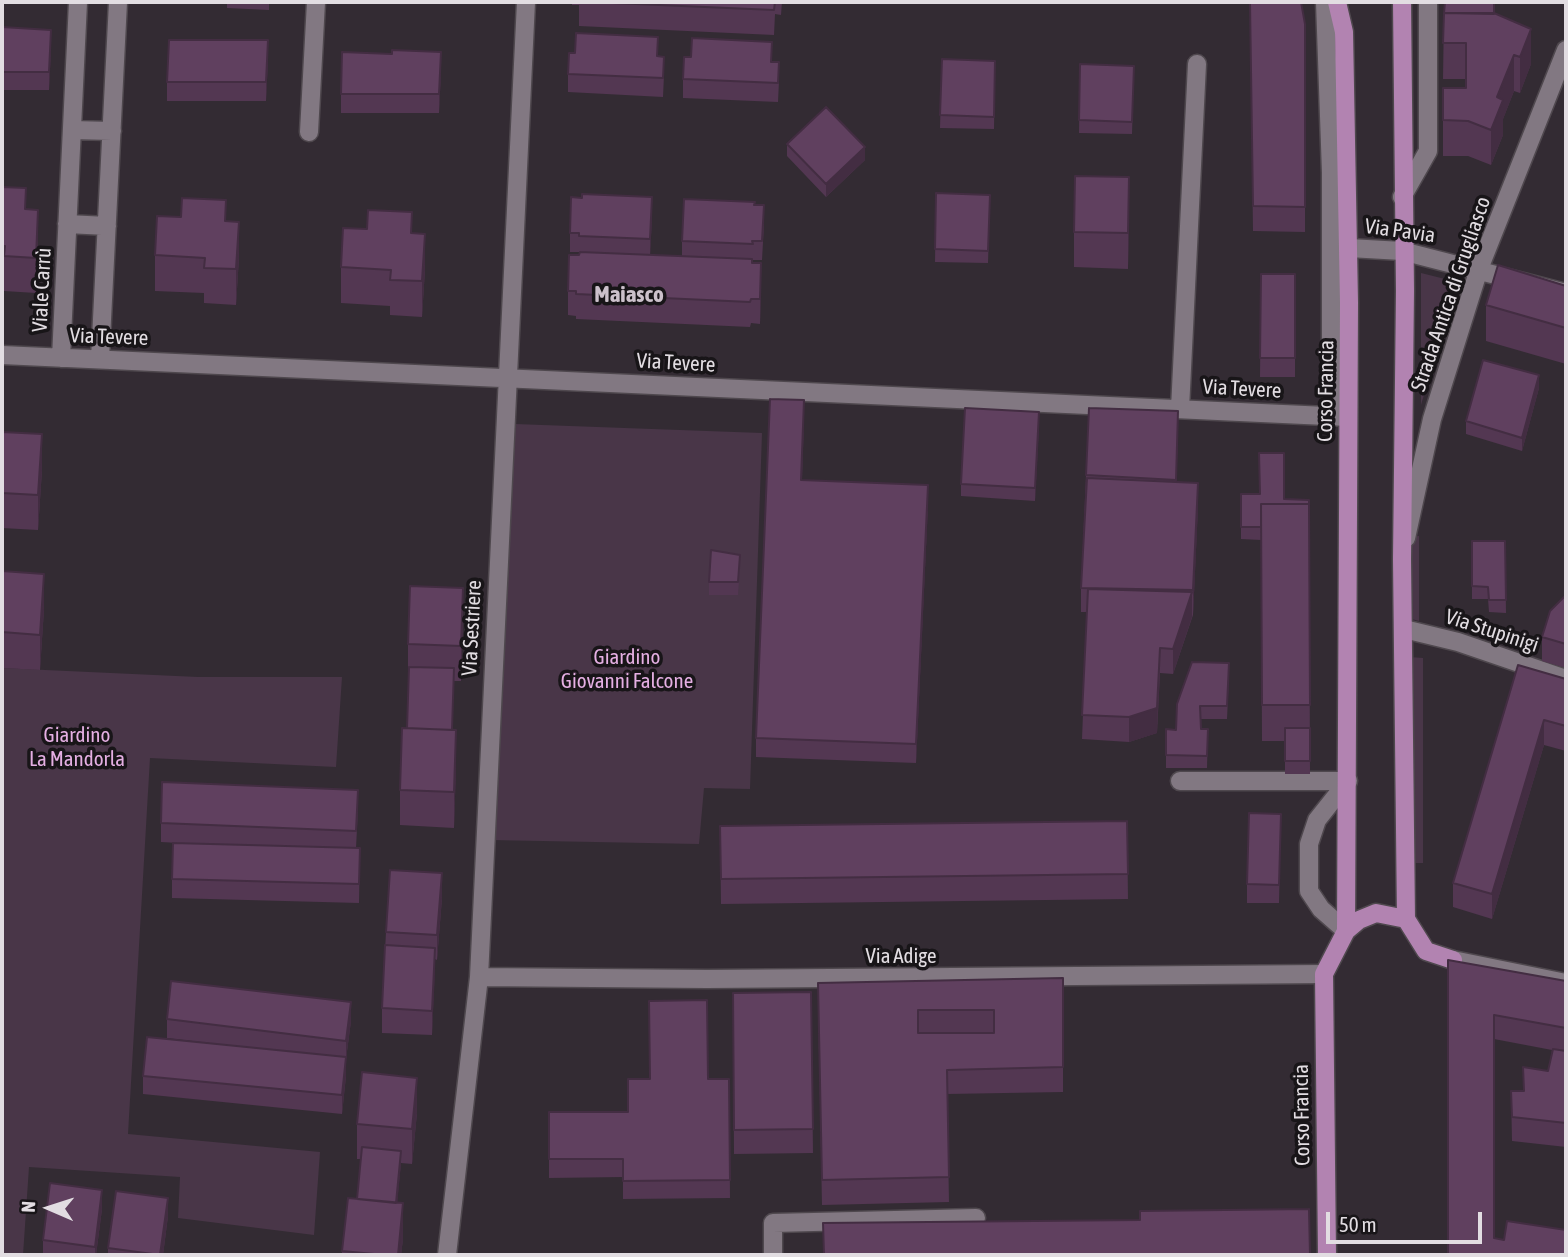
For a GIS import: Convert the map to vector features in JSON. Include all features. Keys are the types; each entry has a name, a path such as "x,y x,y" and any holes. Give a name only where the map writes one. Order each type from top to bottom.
{"main road":[{"name":"Corso Francia","path":"1337,2 1344,32 1349,248 1339,416 1348,781 1346,931"},
{"path":"1402,2 1405,417 1402,559 1406,919 1426,951 1453,960"},
{"path":"1324,974 1346,931 1359,920 1376,913 1406,919"},
{"name":"Corso Francia","path":"1324,974 1327,1255"}],"street":[{"name":"Viale Carrù","path":"61,358 78,2"},
{"path":"100,359 118,2"},
{"path":"309,132 316,2"},
{"name":"Via Sestriere","path":"447,1255 479,977 526,2"},
{"name":"Corso Francia","path":"1325,2 1339,416"},
{"path":"1402,197 1428,151 1429,2"},
{"name":"Strada Antica di Grugliasco","path":"1402,559 1432,419 1479,269 1566,50"},
{"path":"1180,409 1197,64"},
{"path":"72,130 112,131"},
{"name":"Viale Carrù","path":"67,224 107,226"},
{"name":"Via Pavia","path":"1349,248 1402,251 1566,293"},
{"name":"Via Tevere","path":"2,355 1339,416"},
{"path":"1405,417 1432,419"},
{"name":"Via Stupinigi","path":"1404,629 1458,642 1566,679"},
{"path":"1180,781 1348,781"},
{"path":"1346,931 1321,909 1309,891 1309,844 1317,820 1348,781"},
{"path":"1453,960 1566,983"},
{"name":"Via Adige","path":"479,977 734,979 1324,974"},
{"path":"774,1255 773,1223 976,1218"}],"green space":[{"path":"1421,273 1457,282 1421,405"},
{"name":"Giardino Giovanni Falcone","path":"515,424 762,433 750,789 704,788 699,844 490,840"},
{"path":"1419,536 1419,621 1408,618 1407,537"},
{"path":"1410,657 1423,658 1423,863 1413,863"},
{"name":"Giardino La Mandorla","path":"2,668 198,677 342,677 336,767 150,758 128,1134 320,1152 314,1235 178,1218 180,1177 29,1167 23,1255 2,1255"}],"building":[{"path":"590,2 775,2 774,10"},
{"path":"1250,2 1301,2 1305,24 1305,207 1253,206"},
{"path":"1445,2 1494,2 1494,14 1444,13"},
{"path":"1444,13 1494,13 1531,29 1520,57 1514,55 1497,97 1503,100 1491,130 1468,121 1443,120 1443,88 1466,88 1466,43 1443,43"},
{"path":"2,27 51,30 49,72 2,72"},
{"path":"576,33 658,37 657,56 664,57 663,78 568,74 569,53 575,53"},
{"path":"692,38 772,42 771,62 779,62 778,83 683,79 684,57 691,57"},
{"path":"169,40 268,40 266,82 167,82"},
{"path":"392,50 441,52 439,94 341,94 342,52 392,54"},
{"path":"942,59 995,61 994,117 940,115"},
{"path":"1080,64 1134,66 1132,122 1079,120"},
{"path":"826,107 865,147 826,184 787,144"},
{"path":"1075,176 1129,177 1128,233 1074,232"},
{"path":"2,187 26,188 25,209 38,210 36,258 4,256"},
{"path":"936,193 990,195 988,251 935,249"},
{"path":"582,194 652,197 650,239 579,236 579,233 570,233 571,197 582,198"},
{"path":"182,198 226,200 225,221 239,222 236,269 204,268 205,258 155,255 157,216 181,217"},
{"path":"684,199 755,202 754,205 764,205 762,241 752,241 753,244 682,241"},
{"path":"368,210 412,212 411,233 425,234 422,281 390,280 391,270 341,267 343,228 367,229"},
{"path":"580,252 752,259 752,263 761,263 760,299 751,299 750,302 576,294 576,291 568,291 569,255 579,255"},
{"path":"1498,265 1566,286 1566,328 1486,305"},
{"path":"1261,274 1295,274 1295,358 1260,358"},
{"path":"1483,360 1539,375 1522,438 1466,421"},
{"path":"770,399 804,400 801,480 928,485 916,744 756,738"},
{"path":"965,408 1039,412 1035,488 961,484"},
{"path":"1089,408 1178,411 1176,480 1086,475"},
{"path":"2,432 42,434 38,495 2,493"},
{"path":"1259,453 1284,453 1284,499 1309,500 1309,504 1261,504 1261,527 1241,527 1241,494 1260,494"},
{"path":"1087,478 1198,483 1193,590 1081,588"},
{"path":"1261,504 1309,504 1310,705 1262,705"},
{"path":"1472,541 1505,541 1506,600 1489,600 1488,587 1472,586"},
{"path":"711,550 740,555 738,582 709,582"},
{"path":"2,571 44,574 40,635 2,632"},
{"path":"410,586 463,588 461,646 408,644"},
{"path":"1088,589 1192,592 1173,649 1160,648 1157,708 1129,717 1082,715"},
{"path":"1564,597 1566,644 1542,637 1550,611"},
{"path":"1192,662 1229,663 1227,706 1200,706 1201,729 1208,729 1207,756 1166,755 1166,729 1176,730 1177,704"},
{"path":"1518,665 1566,679 1566,726 1544,720 1492,894 1453,883"},
{"path":"409,667 454,668 452,730 407,728"},
{"path":"402,728 456,730 454,792 400,790"},
{"path":"1285,728 1310,728 1310,761 1285,761"},
{"path":"162,782 358,790 356,831 161,823"},
{"path":"1249,813 1281,814 1279,885 1247,884"},
{"path":"1127,821 1128,874 721,879 720,826"},
{"path":"173,843 360,848 359,884 172,879"},
{"path":"390,870 442,873 437,935 386,932"},
{"path":"385,945 435,948 432,1011 382,1008"},
{"path":"1448,960 1566,981 1566,1028 1494,1015 1494,1238 1504,1240 1507,1221 1566,1230 1566,1255 1448,1255"},
{"path":"1063,978 1063,1067 947,1070 949,1177 822,1180 818,983","holes":["918,1010 994,1010 994,1033 918,1033"]},
{"path":"171,981 351,1002 346,1041 167,1019"},
{"path":"811,992 813,1129 734,1130 733,993"},
{"path":"707,1000 708,1079 729,1079 730,1180 623,1181 623,1159 549,1159 549,1112 628,1112 628,1079 650,1079 649,1001"},
{"path":"147,1037 346,1057 342,1095 143,1076"},
{"path":"1553,1049 1566,1051 1566,1123 1512,1117 1511,1091 1524,1091 1523,1067 1548,1071"},
{"path":"362,1072 417,1078 412,1129 357,1124"},
{"path":"362,1147 401,1151 396,1203 357,1199"},
{"path":"50,1183 102,1190 95,1247 43,1240"},
{"path":"116,1191 168,1198 160,1255 108,1248"},
{"path":"348,1198 403,1203 398,1255 342,1251"},
{"path":"1309,1209 1310,1255 824,1255 823,1223 1140,1220 1140,1211"}],"district":[{"name":"Maiasco","path":"629,295"}]}
